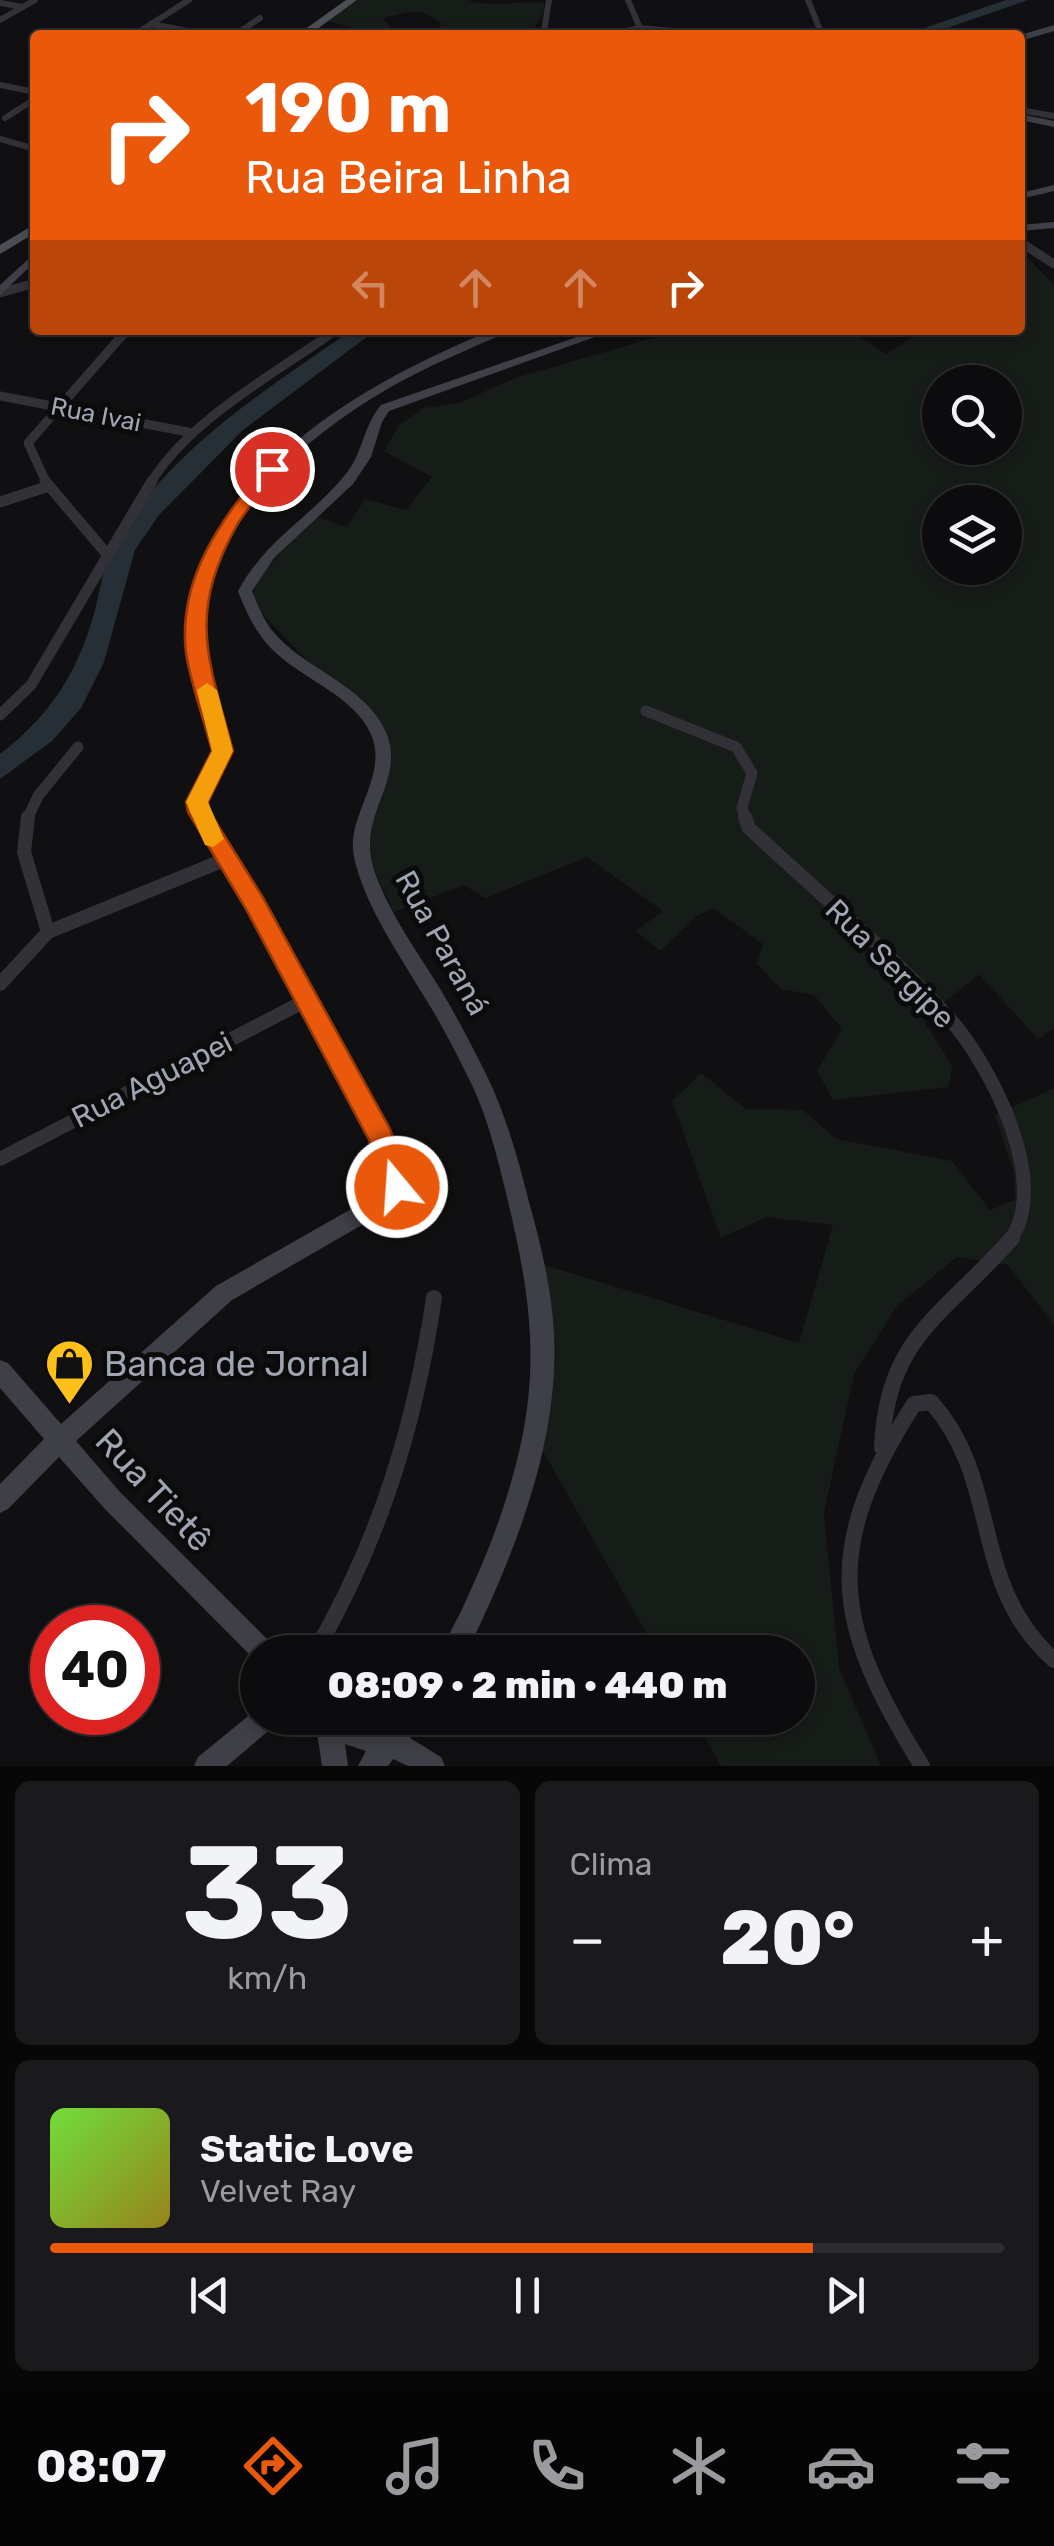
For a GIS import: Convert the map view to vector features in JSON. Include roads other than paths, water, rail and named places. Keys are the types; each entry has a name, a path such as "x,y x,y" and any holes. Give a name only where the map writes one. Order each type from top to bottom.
{"main road":[{"path":"300,30 342,0"},
{"path":"309,30 352,0"},
{"path":"0,250 30,231"}],"street":[{"path":"0,20 35,0"},
{"path":"142,30 188,0"},
{"path":"544,30 550,0"},
{"path":"628,0 640,30"},
{"path":"808,0 820,30"},
{"path":"0,3 23,7"},
{"path":"242,30 260,18"},
{"path":"151,24 182,30"},
{"path":"1025,37 1054,28"},
{"path":"0,85 30,94"},
{"path":"6,118 30,100"},
{"path":"1025,115 1054,120"},
{"path":"0,140 30,148"},
{"path":"1025,195 1054,188"},
{"path":"1025,228 1054,225"},
{"path":"1025,245 1054,264"},
{"path":"0,292 30,261"},
{"path":"0,292 30,285"},
{"path":"106,553 50,486 28,452 28,443 123,335"},
{"path":"0,715 31,685 165,459 193,433 329,335"},
{"path":"0,1501 60,1440 224,1293 390,1196 396,1177 381,1137 254,903 224,860 197,802 222,751 196,652 194,620 209,558 230,520 272,469 311,431 384,384 491,335"},
{"name":"Rua Paraná","path":"463,1635 494,1573 536,1423 543,1338 531,1252 482,1086 386,918 362,859 361,835 382,786 385,755 376,728 282,652 257,623 245,591 252,574 278,545 364,460 370,426 386,408 594,335"},
{"name":"Rua Ivai","path":"0,396 193,433"},
{"path":"0,502 50,486"},
{"name":"Rua Sergipe","path":"646,711 736,747 752,773 742,808 748,828 949,1018 971,1047 1012,1130 1025,1180 1026,1205 1014,1235 923,1324 881,1406 882,1448 866,1478 850,1535 848,1602 870,1682 922,1766"},
{"path":"48,932 21,849 21,830 39,793 78,747"},
{"path":"0,984 48,932 224,860"},
{"name":"Rua Aguapei","path":"0,1159 305,1002"},
{"path":"325,1635 347,1600 402,1470 424,1374 434,1298"},
{"name":"Rua Tietê","path":"0,1371 112,1500 245,1635"},
{"path":"882,1448 914,1404 931,1402 948,1415 961,1441 1006,1602 1040,1652 1054,1660"},
{"path":"207,1766 244,1735"},
{"path":"329,1735 335,1766"},
{"path":"363,1735 432,1766"},
{"path":"371,1766 396,1735"}],"waterway":[{"path":"928,30 1021,0"},
{"path":"0,769 43,734 82,683 100,638 120,558 151,510 177,479 235,425 359,335"}],"place":[{"name":"Banca de Jornal","path":"69,1406"}]}
